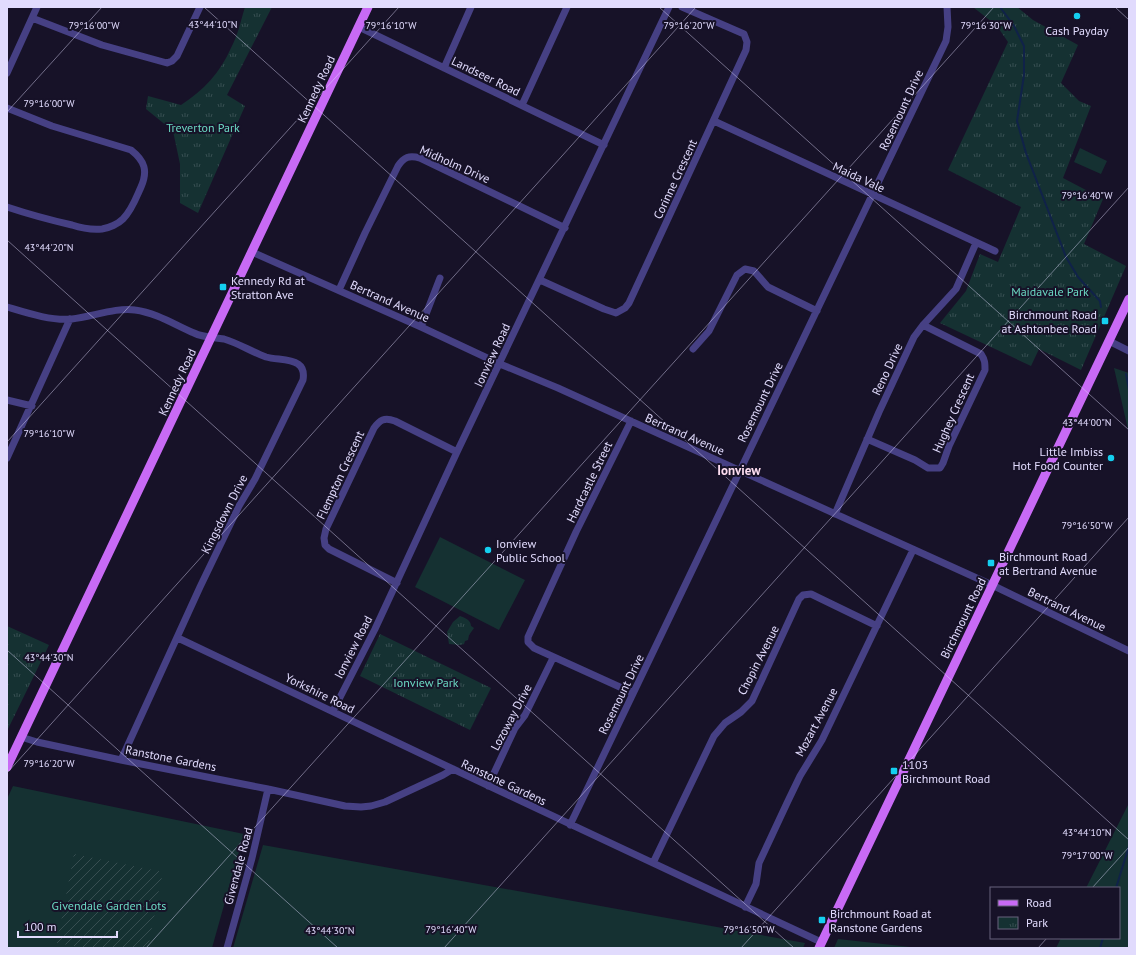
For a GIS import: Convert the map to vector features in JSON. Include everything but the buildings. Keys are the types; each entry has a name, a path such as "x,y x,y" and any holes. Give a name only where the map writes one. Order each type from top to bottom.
{"main road":[{"name":"Kennedy Road","path":"7,767 178,410 368,7"},
{"name":"Birchmount Road","path":"820,945 1129,299"}],"street":[{"path":"7,73 37,7"},
{"path":"32,18 102,45 167,63 172,61 177,56 200,7"},
{"path":"444,68 471,7"},
{"path":"522,105 567,7"},
{"name":"Ionview Road","path":"333,711 397,583 457,452 669,7"},
{"name":"Corinne Crescent","path":"540,280 604,310 616,313 625,308 629,303 744,56 747,42 744,34 682,7"},
{"name":"Rosemount Drive","path":"570,824 946,41 948,27 947,7"},
{"name":"Landseer Road","path":"359,27 604,145"},
{"path":"7,108 52,126 131,150 139,156 143,162 145,172 144,181 129,212 117,224 109,228 89,229 43,218 7,207"},
{"name":"Maida Vale","path":"714,121 995,251"},
{"name":"Midholm Drive","path":"339,290 398,166 403,159 408,157 420,158 565,228"},
{"name":"Reno Drive","path":"835,514 867,439 914,337 956,289 976,243"},
{"name":"Bertrand Avenue","path":"252,252 421,327 500,364 558,388 992,585 1129,651"},
{"path":"693,348 709,331 737,275 745,269 754,270 768,287 817,310"},
{"path":"421,327 440,278"},
{"path":"7,307 48,317 70,319 120,310 133,310 155,315 195,334 211,338"},
{"path":"7,458 32,406 70,319"},
{"name":"Hughey Crescent","path":"867,439 915,460 928,468 940,468 943,463 949,446 985,370 985,359 981,354 923,325"},
{"name":"Kingsdown Drive","path":"121,760 200,587 237,511 255,480 303,380 304,374 302,367 298,363 274,359 258,354 226,340 211,338"},
{"path":"1109,341 1129,351"},
{"path":"7,400 32,406"},
{"name":"Flempton Crescent","path":"397,583 329,549 324,538 326,529 374,428 379,421 388,419 395,421 457,452"},
{"name":"Hardcastle Street","path":"631,421 576,532 528,637 528,642 530,645 554,658 633,692"},
{"name":"Mozart Avenue","path":"745,907 756,884 758,863 800,776 822,740 913,550"},
{"name":"Chopin Avenue","path":"653,863 714,736 725,723 741,712 752,701 799,599 803,595 811,594 877,626"},
{"name":"Yorkshire Road","path":"178,638 452,769"},
{"name":"Lozoway Drive","path":"488,786 515,728 525,715 554,658"},
{"name":"Ranstone Gardens","path":"21,737 37,742 121,760 345,806 371,806 390,800 443,775 452,769 653,863 820,945"},
{"name":"Givendale Road","path":"227,948 252,858 268,789"}],"green space":[{"name":"Treverton Park","path":"245,7 272,7 227,95 245,106 198,213 180,203 180,164 173,131 146,109 148,96 181,105 204,87 227,57 236,38"},
{"name":"Maidavale Park","path":"973,7 1017,7 1033,20 1078,45 1061,83 1079,101 1091,106 1063,178 1103,199 1084,244 1126,266 1081,370 1039,349 1031,366 940,323 966,291 980,254 998,262 1021,207 948,170 1008,42 997,26"},
{"path":"1080,148 1107,161 1101,174 1074,162"},
{"path":"1114,368 1129,373 1129,434"},
{"path":"440,537 525,580 499,630 415,587"},
{"path":"460,616 466,618 474,628 469,635 468,640 465,641 464,644 449,644 447,632 453,622"},
{"path":"7,626 49,645 7,731"},
{"name":"Ionview Park","path":"380,634 491,688 470,730 360,676"},
{"path":"13,786 244,834 212,948 7,948 7,799"},
{"path":"1129,803 1129,948 1056,948 1060,939 1120,939 1120,887 1087,887"},
{"path":"263,845 805,943 803,948 233,948"},
{"name":"Givendale Garden Lots","path":"74,854 163,872 160,886 157,889 159,892 148,948 85,948 57,943"},
{"path":"838,939 919,948 834,948"}],"waterway":[{"path":"1000,7 1014,26 1024,46 1024,75 1017,121 1026,153 1066,257 1078,277 1100,301 1101,307"},
{"path":"1126,374 1129,390"},
{"path":"1116,887 1129,846"},
{"path":"1100,948 1103,939"}],"place":[{"name":"Cash Payday","path":"1077,16"},
{"name":"Kennedy Rd at Stratton Ave","path":"223,287"},
{"name":"Birchmount Road at Ashtonbee Road","path":"1105,321"},
{"name":"Little Imbiss Hot Food Counter","path":"1111,458"},
{"name":"Ionview Public School","path":"488,550"},
{"name":"Birchmount Road at Bertrand Avenue","path":"991,563"},
{"name":"1103 Birchmount Road","path":"894,771"},
{"name":"Birchmount Road at Ranstone Gardens","path":"822,920"}],"district":[{"name":"Ionview","path":"739,470"}]}
